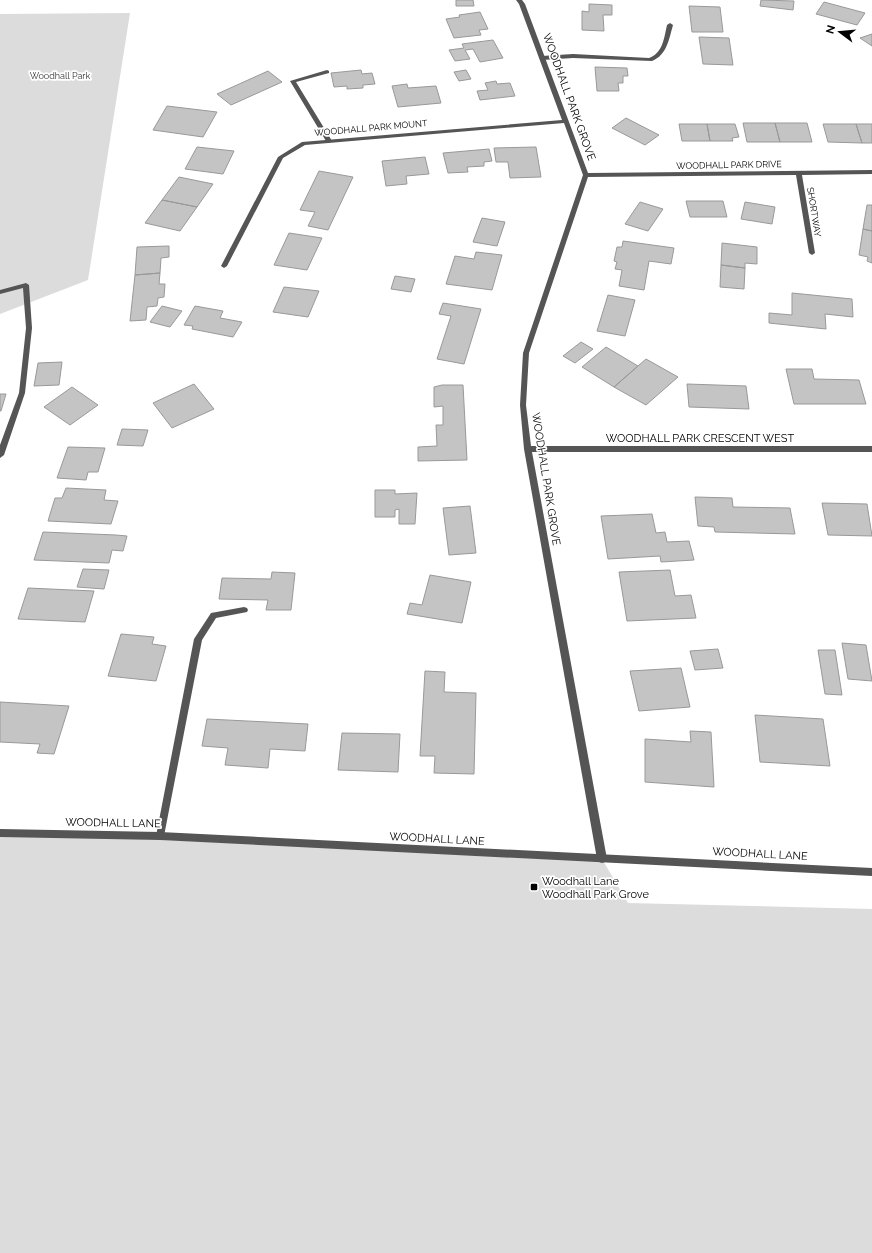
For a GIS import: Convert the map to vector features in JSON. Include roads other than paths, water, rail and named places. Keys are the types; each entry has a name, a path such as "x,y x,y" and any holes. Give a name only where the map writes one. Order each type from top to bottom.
{"street":[{"name":"WOODHALL PARK GROVE","path":"519,0 522,4 586,175 526,353 523,405 528,449 602,859"},
{"path":"542,58 573,56 650,60 657,58 661,54 670,25"},
{"path":"327,72 293,81 329,141"},
{"name":"WOODHALL PARK MOUNT","path":"224,266 281,157 304,143 566,120"},
{"name":"WOODHALL PARK DRIVE","path":"586,175 872,172"},
{"name":"SHORTWAY","path":"799,173 812,253"},
{"path":"0,292 26,285 29,328 22,393 0,455"},
{"name":"WOODHALL PARK CRESCENT WEST","path":"528,449 872,450"},
{"path":"160,836 198,639 214,615 244,610"},
{"name":"WOODHALL LANE","path":"0,833 160,836 872,872"}],"place":[{"name":"Woodhall Lane Woodhall Park Grove","path":"534,887"}],"park label":[{"name":"Woodhall Park","path":"60,76"}]}
